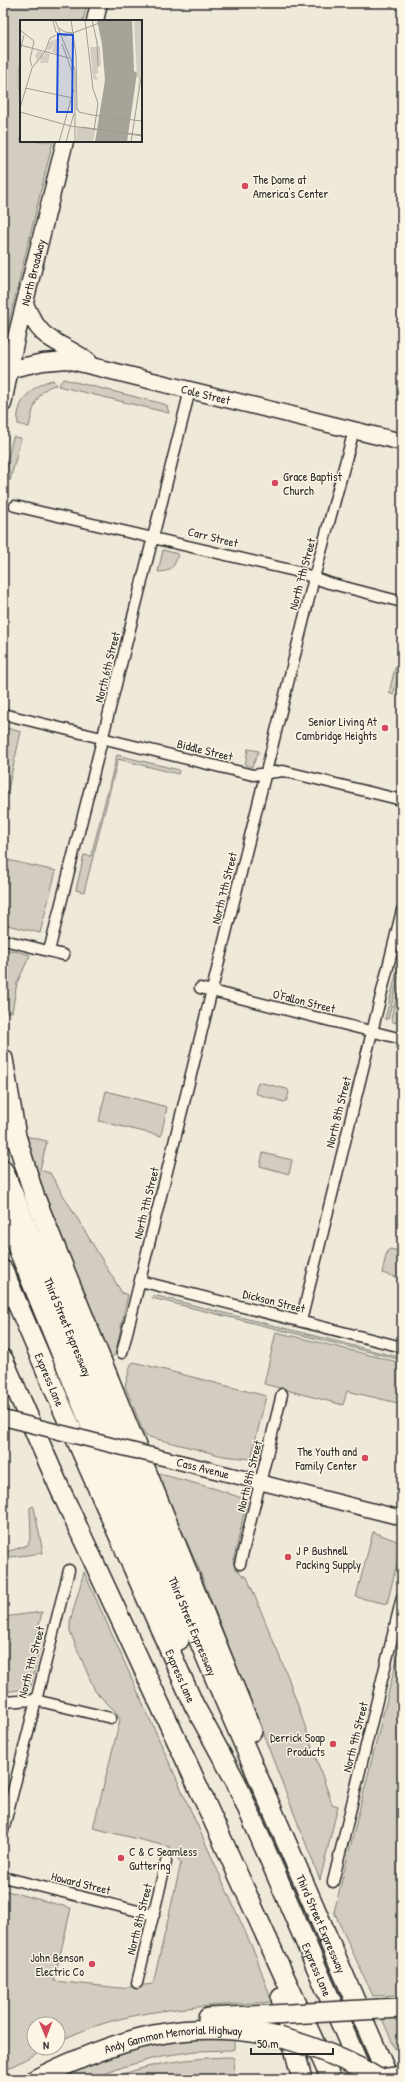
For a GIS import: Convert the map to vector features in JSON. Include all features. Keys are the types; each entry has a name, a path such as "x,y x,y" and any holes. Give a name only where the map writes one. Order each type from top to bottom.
{"highway":[{"path":"3,1059 16,1136 34,1194 274,1785 280,1812 282,1833"},
{"name":"Third Street Expressway","path":"3,1170 182,1600 390,2079"},
{"path":"3,1212 124,1511 209,1711 236,1782"},
{"name":"Express Lane","path":"3,1270 70,1427 194,1705 236,1782 364,2079"},
{"path":"3,1359 60,1490 331,2079"},
{"path":"249,1898 281,1998 302,2079"},
{"path":"144,2036 161,2027 177,2022 402,2008"},
{"name":"Andy Gammon Memorial Highway","path":"36,2079 89,2053 144,2036 180,2031 214,2029 249,2032 279,2037 330,2053 381,2079"},
{"path":"381,2079 402,2076"}],"main road":[{"path":"95,20 99,3"},
{"name":"North Broadway","path":"3,404 5,373 25,304 65,142"},
{"path":"25,304 33,322 41,333 97,366"},
{"name":"Cole Street","path":"5,373 57,360 67,360 97,366 402,442"},
{"name":"Cass Avenue","path":"3,1418 402,1518"}],"street":[{"name":"North 6th Street","path":"49,951 190,390"},
{"name":"North 7th Street","path":"122,1353 314,578 354,430"},
{"name":"Carr Street","path":"15,506 295,571 314,578 402,602"},
{"name":"Biddle Street","path":"3,714 253,775 283,771 402,800"},
{"name":"North 8th Street","path":"300,1321 402,910"},
{"path":"8,941 64,955"},
{"name":"O'Fallon Street","path":"200,988 402,1039"},
{"name":"Dickson Street","path":"140,1281 402,1347"},
{"name":"North 8th Street","path":"240,1564 282,1394"},
{"name":"North 7th Street","path":"3,1830 69,1570"},
{"name":"North 9th Street","path":"333,1882 402,1597"},
{"path":"3,1702 35,1700 111,1718"},
{"name":"North 8th Street","path":"137,1983 166,1862"},
{"name":"Howard Street","path":"3,1878 154,1915"}],"shaded area":[{"path":"3,3 87,3 83,20 20,20 20,142 53,142 3,347"},
{"path":"63,379 164,404 167,406 169,413 58,386"},
{"path":"53,380 56,385 49,387 44,391 36,401 29,427 18,424 19,408 22,401 39,385"},
{"path":"13,437 21,438 10,481 7,461"},
{"path":"163,550 178,554 172,568 166,571 158,572"},
{"path":"395,668 400,670 393,695 389,693"},
{"path":"3,727 21,732 3,811"},
{"path":"248,749 259,751 252,767 245,765"},
{"path":"117,755 179,770 178,774 118,759 84,892 76,890 84,855 91,856"},
{"path":"3,859 56,871 40,933 3,924"},
{"path":"3,950 12,950 30,955 17,983 12,1012 5,1012 3,997"},
{"path":"402,950 402,963 388,1019 385,1019"},
{"path":"402,974 402,1024 393,1022 391,1018"},
{"path":"258,1082 287,1089 289,1091 287,1100 284,1102 255,1093"},
{"path":"106,1091 167,1107 161,1136 99,1121"},
{"path":"25,1136 47,1141 40,1170 50,1173 122,1293 128,1295 115,1355 107,1359 47,1209"},
{"path":"263,1153 292,1160 289,1174 260,1166"},
{"path":"390,1249 402,1252 402,1279 382,1273 387,1251"},
{"path":"153,1295 402,1358 402,1360 152,1298"},
{"path":"276,1332 402,1363 402,1404 347,1391 343,1405 264,1384"},
{"path":"134,1362 266,1396 251,1459 223,1456 145,1436 125,1386 131,1364"},
{"path":"156,1473 216,1489 247,1500 233,1563 242,1575 247,1577 288,1677 332,1804 338,1806 320,1880 198,1567"},
{"path":"33,1506 43,1553 3,1558 3,1553 28,1545 31,1535 30,1508"},
{"path":"373,1532 402,1543 387,1604 356,1597"},
{"path":"84,1572 256,1956 272,2002 217,2005 136,2015 83,2030 66,2038 66,2016 26,2016 26,2056 32,2056 3,2071 3,1890 71,1908 54,1981 120,1988 153,1984 181,1863 170,1847 93,1828 120,1720 116,1712 95,1691 70,1632 70,1622"},
{"path":"42,1612 37,1635 42,1636 31,1686 28,1689 3,1692 3,1617"},
{"path":"402,1638 402,1995 373,1996 334,1912"},
{"path":"381,2016 402,2016 402,2065"},
{"path":"211,2038 234,2039 234,2049 196,2051 162,2056 123,2067 92,2079 58,2079 76,2070 113,2056 171,2042"},
{"path":"234,2058 235,2079 110,2079 139,2069 169,2062"}],"place":[{"name":"The Dome at America's Center","path":"245,186"},
{"name":"Grace Baptist Church","path":"275,483"},
{"name":"Senior Living At Cambridge Heights","path":"385,728"},
{"name":"The Youth and Family Center","path":"365,1458"},
{"name":"J P Bushnell Packing Supply","path":"288,1557"},
{"name":"Derrick Soap Products","path":"333,1744"},
{"name":"C & C Seamless Guttering","path":"121,1858"},
{"name":"John Benson Electric Co","path":"92,1964"}]}
